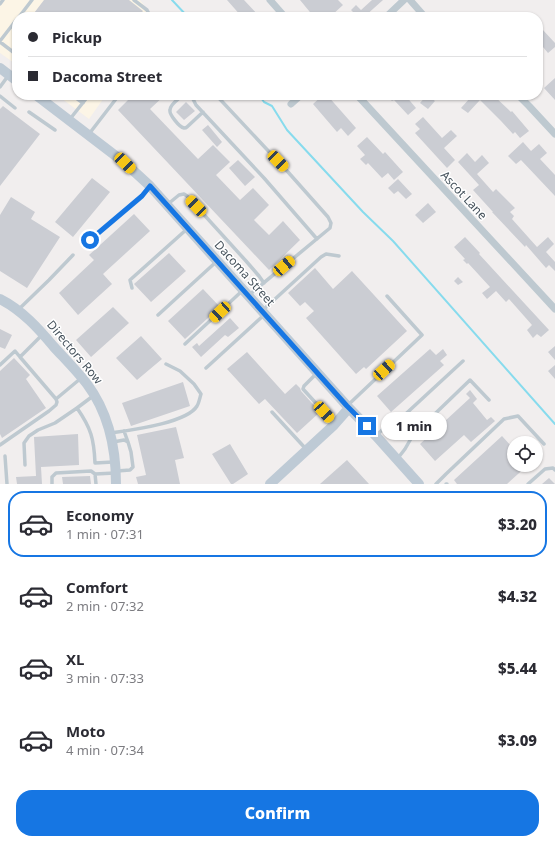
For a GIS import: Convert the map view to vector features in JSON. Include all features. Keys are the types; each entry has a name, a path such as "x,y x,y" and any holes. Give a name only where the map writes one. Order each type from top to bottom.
{"main road":[{"path":"0,68 12,77"},
{"name":"Dacoma Street","path":"43,100 125,163 150,186 263,313 419,484"},
{"name":"Directors Row","path":"0,299 22,314 43,334 87,384 100,406 111,438 116,468 116,484"},
{"path":"270,484 335,424 348,407"}],"street":[{"path":"270,0 281,12"},
{"path":"391,12 404,0"},
{"path":"410,0 421,12"},
{"path":"291,104 295,100"},
{"name":"Ascot Lane","path":"363,100 555,309"},
{"path":"523,100 555,134"}],"lane":[{"path":"0,4 3,0"},
{"path":"23,12 32,0"},
{"path":"134,0 148,12"},
{"path":"12,26 0,42 12,50"},
{"path":"0,87 12,79"},
{"path":"0,96 15,108"},
{"path":"69,120 83,102 80,100"},
{"path":"88,135 114,100"},
{"path":"178,100 172,105 170,112 172,117 184,128 203,112"},
{"path":"193,100 196,106 264,178 317,239"},
{"path":"185,344 246,293 264,283 330,228 328,217 221,100"},
{"path":"29,112 55,130"},
{"path":"90,240 142,196 150,186"},
{"path":"167,205 179,194 184,194 246,260 264,283"},
{"path":"132,288 130,280 188,229"},
{"path":"206,368 321,257 326,254 339,256"},
{"path":"17,311 73,255"},
{"path":"158,314 217,261"},
{"path":"348,407 422,335 387,296"},
{"path":"20,356 43,334"},
{"path":"0,365 15,351 56,398 57,402 56,405 49,411 0,445"},
{"path":"376,436 385,427 398,421 463,361"},
{"path":"111,438 124,431 150,427 180,418 197,406 201,394 194,384 180,371 166,364"},
{"path":"318,373 304,386 303,389 335,424"},
{"path":"56,398 81,378"},
{"path":"397,459 413,435 470,380 489,400"},
{"path":"25,465 24,443 29,436 38,430 55,423 94,396"},
{"path":"77,408 90,430 94,448 95,463 130,470 132,467 131,452 124,431"},
{"path":"272,412 307,450"},
{"path":"436,484 504,419 518,416 544,444"},
{"path":"111,438 128,442"},
{"path":"5,456 7,484"},
{"path":"52,484 52,477 56,473 92,471 95,474 116,468"},
{"path":"528,484 545,469 553,468 555,470"},
{"path":"95,474 96,484"}],"shaded area":[{"path":"0,0 140,0 149,12 12,12 12,61 0,53"},
{"path":"64,100 102,100 89,119"}],"building":[{"path":"44,0 129,0 143,11 142,12 35,12"},
{"path":"227,0 244,0 255,12 238,12"},
{"path":"300,0 338,0 343,5 335,12 310,12"},
{"path":"372,0 383,0 370,12 353,12 351,10 356,5 361,10"},
{"path":"543,30 555,43 555,47 548,53 543,47"},
{"path":"555,78 555,100 544,88"},
{"path":"128,100 160,100 150,109 198,159 213,145 230,162 216,175 240,200 253,188 269,205 254,220 269,235 283,221 300,240 269,270 118,110"},
{"path":"317,100 331,100 356,128 348,136 341,128 337,132 313,104"},
{"path":"394,100 409,100 416,108 408,115"},
{"path":"423,100 435,101 428,109 420,103"},
{"path":"468,100 480,100 468,113 461,108"},
{"path":"480,100 498,100 511,112 512,111 529,131 520,138 515,132 513,134"},
{"path":"186,102 195,111 184,120 176,112"},
{"path":"3,106 40,134 0,186 0,109"},
{"path":"423,117 442,138 451,130 457,136 444,148 455,160 447,168 415,133 420,129 415,124"},
{"path":"208,125 222,142 217,147 202,130"},
{"path":"367,137 383,154 385,152 403,172 394,180 388,173 382,178 368,163 366,165 360,159 365,155 357,146"},
{"path":"523,142 531,151 539,144 547,153 540,159 555,175 555,196 521,160 516,164 508,156"},
{"path":"467,153 475,162 482,155 489,163 477,174 493,192 496,189 515,208 510,212 514,216 512,219 537,247 548,237 554,244 546,252 555,262 555,271 549,265 546,268 473,190 479,185 458,162"},
{"path":"238,160 255,177 245,186 229,168"},
{"path":"92,178 110,192 73,237 55,222"},
{"path":"398,179 412,194 406,199 398,191 394,194 388,188"},
{"path":"11,197 35,212 31,219 60,237 27,288 0,271 0,215"},
{"path":"428,203 436,212 423,223 415,215"},
{"path":"134,214 150,231 103,274 112,284 78,315 59,293 94,260 89,255"},
{"path":"465,237 549,330 541,337 537,334 533,338 527,330 532,325 509,299 506,302 496,291 487,299 482,293 490,287 468,263 467,264 463,260 465,259 454,247"},
{"path":"169,253 186,271 151,302 134,284"},
{"path":"315,268 333,289 352,271 407,331 366,369 364,367 356,374 306,318 314,311 305,302 300,306 288,293"},
{"path":"458,277 463,282 458,285 454,281"},
{"path":"203,289 220,307 185,339 168,321"},
{"path":"113,307 129,323 91,357 76,340"},
{"path":"230,318 239,328 228,337 225,335 201,357 192,347 197,343 199,346"},
{"path":"0,329 12,335 5,349 0,347"},
{"path":"141,336 162,359 137,380 116,358"},
{"path":"555,346 555,360 548,352"},
{"path":"430,349 436,355 443,349 447,355 440,361 444,365 391,412 377,396"},
{"path":"247,352 285,394 296,384 320,412 297,433 265,399 259,404 227,369"},
{"path":"14,358 30,375 26,379 46,408 2,438 0,434 0,371"},
{"path":"555,365 555,379 548,371"},
{"path":"183,382 190,406 131,426 122,403"},
{"path":"470,390 477,399 473,403 487,420 491,417 495,421 471,442 464,435 435,461 420,444 470,398 466,394"},
{"path":"176,427 184,458 175,460 180,484 138,484 136,477 146,475 137,435"},
{"path":"78,434 79,465 41,467 42,484 17,484 16,477 36,476 34,437"},
{"path":"502,436 507,441 507,472 520,472 507,484 457,484 454,480"},
{"path":"230,444 248,474 233,484 231,484 212,454"},
{"path":"347,460 369,484 320,484"},
{"path":"90,476 91,484 63,484 62,477"},
{"path":"549,478 555,484 542,484"}],"waterway":[{"path":"172,0 183,12"},
{"path":"263,100 272,106 287,130 363,212 393,241 555,424"}],"route":[{"path":"90,240 142,196 150,186 347,406 367,426"}]}
